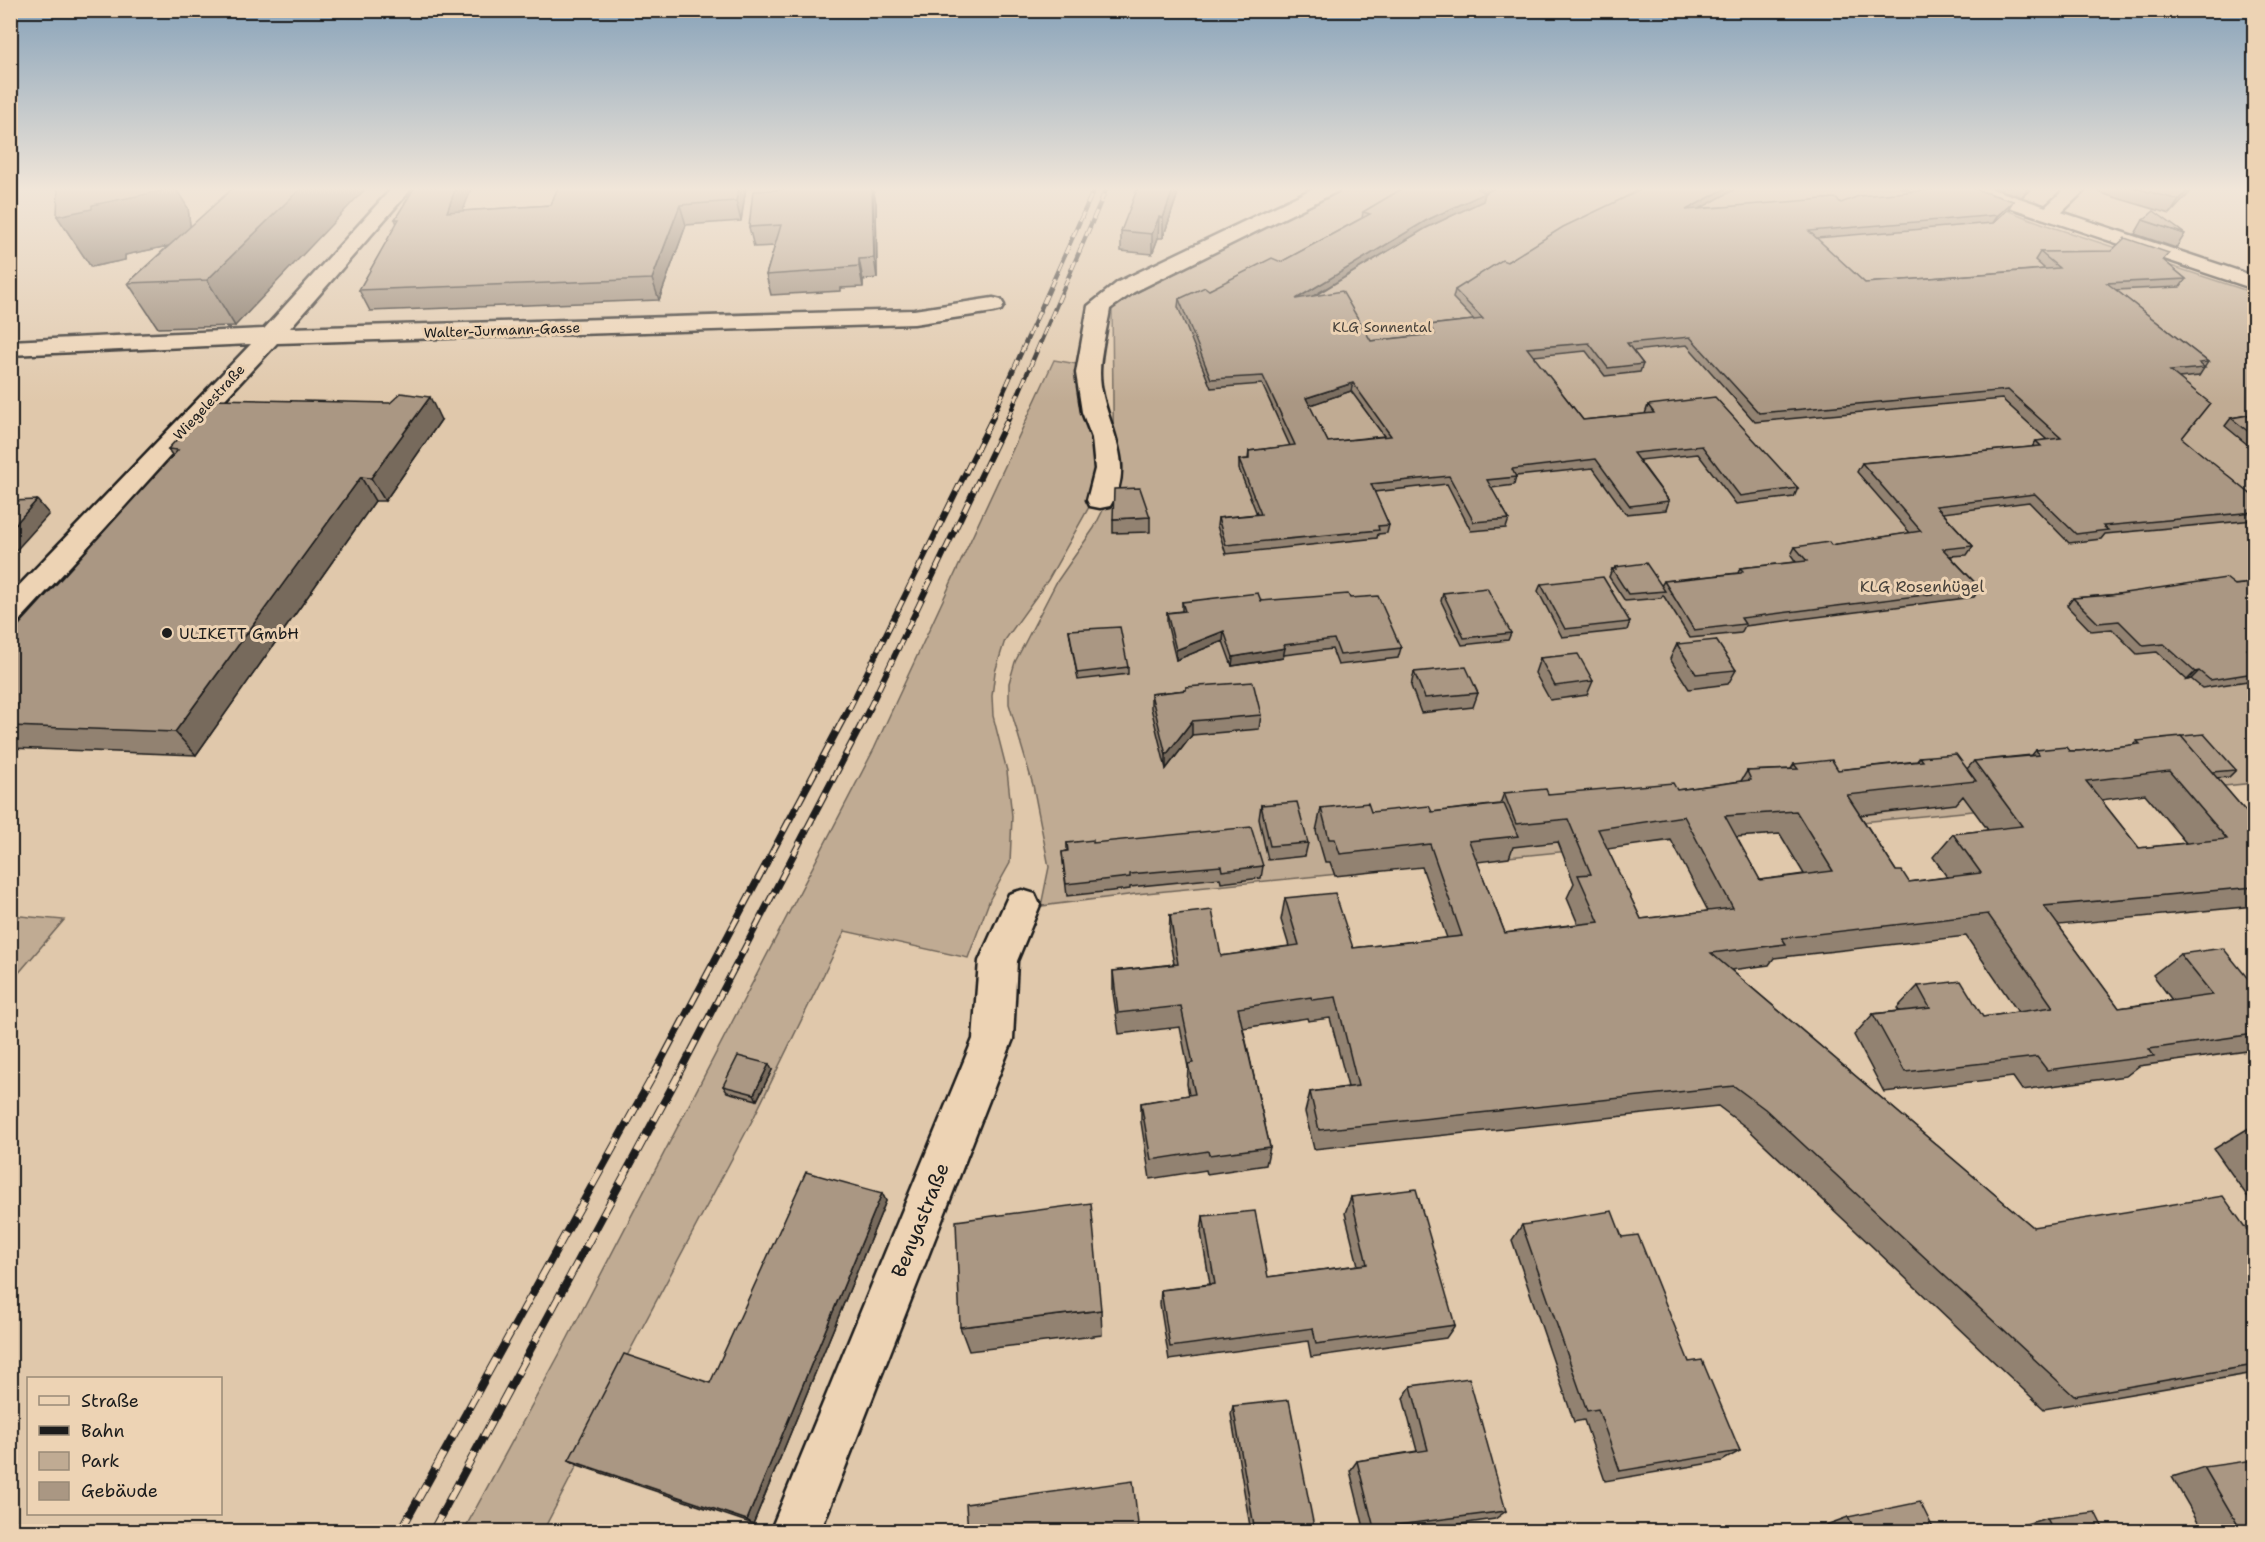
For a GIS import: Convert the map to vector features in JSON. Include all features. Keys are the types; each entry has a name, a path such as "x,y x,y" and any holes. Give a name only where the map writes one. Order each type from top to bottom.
{"street":[{"name":"Wiegelestraße","path":"10,613 271,336 339,259"},
{"path":"1100,500 1108,469 1105,438 1094,412 1088,373 1099,306 1126,287 1183,259"},
{"path":"2183,259 2254,283"},
{"name":"Walter-Jurmann-Gasse","path":"10,348 271,336 914,317 993,305"},
{"name":"Benyastraße","path":"795,1532 993,1040 998,961 1022,905"}],"green space":[{"name":"KLG Rosenhügel","path":"1204,259 2150,259 2254,293 2254,783 1136,894 1041,906 1049,867 1033,785 1009,704 1009,683 1015,662 1056,583 1094,528 1108,500 1114,497 1112,305"},
{"path":"1054,360 1082,365 1098,443 1098,491 1048,580 1005,640 995,672 992,696 993,716 1007,771 1012,816 1010,863 990,899 968,958 845,931 754,1117 626,1358 631,1361 543,1531 463,1532 559,1355 874,749"},
{"path":"10,915 64,920 11,982 10,982"}],"building":[{"path":"155,259 228,259 207,280 128,283"},
{"path":"376,259 660,259 652,279 359,290"},
{"path":"771,259 860,259 859,266 837,268 837,270 766,275"},
{"path":"1270,259 1281,262 1287,259 1362,259 1296,299 1342,291 1371,341 1435,334 1429,325 1483,319 1455,290 1502,260 1507,262 1512,259 1839,259 1865,283 2059,268 2048,259 2164,259 2186,279 2107,283 2208,362 2199,363 2205,368 2170,371 2210,403 2182,438 2254,497 2254,512 2103,526 2108,530 2076,534 2035,494 1936,506 1973,546 1943,549 1980,588 1741,618 1745,624 1694,630 1664,581 1741,573 1743,571 1740,568 1807,561 1795,547 1829,542 1831,545 1921,531 1862,463 2041,446 2036,441 2061,438 2008,390 1759,413 1690,337 1627,343 1643,364 1608,368 1589,343 1527,348 1583,420 1654,413 1648,405 1715,397 1798,488 1740,496 1702,446 1633,453 1669,501 1630,506 1596,459 1512,469 1516,477 1487,480 1509,519 1474,522 1449,476 1371,484 1389,525 1378,526 1379,530 1226,545 1218,518 1261,514 1239,460 1249,459 1249,451 1295,445 1263,376 1211,379 1179,299 1205,287 1209,290","holes":["1353,383 1391,436 1328,442 1306,398"]},
{"path":"401,393 430,397 371,478 361,477 175,732 10,726 10,635 178,450 168,449 214,399 390,403"},
{"path":"2254,414 2254,436 2231,418"},
{"path":"1140,488 1150,517 1113,519 1114,489"},
{"path":"37,500 10,530 10,501"},
{"path":"1646,563 1665,591 1628,594 1612,569"},
{"path":"1603,577 1630,622 1565,629 1541,584"},
{"path":"2226,578 2235,585 2254,583 2254,647 2247,649 2254,656 2254,673 2210,680 2199,671 2195,672 2164,644 2144,646 2119,621 2098,623 2073,598 2111,595"},
{"path":"1487,588 1511,633 1464,638 1443,593"},
{"path":"1258,593 1261,601 1348,594 1350,598 1378,596 1401,648 1340,655 1334,639 1284,645 1285,648 1233,657 1224,631 1176,650 1167,613 1185,611 1182,602"},
{"path":"1120,627 1128,667 1077,673 1069,630"},
{"path":"1716,640 1736,670 1696,674 1677,644"},
{"path":"1578,654 1593,681 1555,686 1540,658"},
{"path":"1466,667 1478,693 1425,698 1414,672"},
{"path":"1253,682 1261,715 1192,721 1166,755 1151,694 1186,690 1186,687"},
{"path":"2204,734 2236,770 2212,772 2181,736"},
{"path":"2181,736 2254,821 2254,887 2044,906 2119,1008 2213,995 2180,954 2223,948 2254,986 2254,1034 2149,1049 2154,1056 2047,1070 2037,1057 1905,1072 1873,1014 1930,1008 1918,986 1961,981 1983,1017 2053,1007 1988,914 1782,938 1786,944 1711,953 2033,1227 2223,1196 2254,1240 2254,1365 2074,1396 1765,1109 1734,1086 1319,1130 1310,1092 1358,1086 1336,997 1312,1000 1311,997 1238,1008 1270,1147 1209,1155 1208,1151 1151,1160 1141,1103 1195,1094 1188,1064 1193,1063 1181,1006 1118,1013 1113,971 1178,964 1170,915 1212,910 1221,956 1299,945 1285,898 1335,893 1353,948 1462,936 1430,844 1340,854 1335,839 1329,839 1321,808 1368,803 1371,812 1429,806 1432,812 1504,804 1518,836 1469,841 1505,933 1599,922 1578,875 1591,874 1568,819 1516,824 1504,793 1546,789 1548,794 1673,783 1677,790 1751,780 1747,771 1798,769 1794,764 1832,760 1838,770 1923,761 1920,757 1956,754 1976,781 1847,795 1896,871 1902,871 1909,882 1981,873 1953,834 2022,826 1974,761 2039,755 2036,750 2066,747 2069,751 2079,751 2140,744 2137,741","holes":["2169,771 2227,839 2139,848 2086,781","1796,811 1833,871 1760,880 1725,816","1684,816 1733,908 1641,919 1598,829"]},
{"path":"1297,802 1308,843 1270,846 1261,805"},
{"path":"1251,827 1263,866 1222,871 1221,866 1130,874 1130,877 1066,884 1062,852 1068,851 1067,843 1093,840 1093,843"},
{"path":"738,1056 769,1064 754,1094 723,1086"},
{"path":"806,1172 882,1193 747,1520 569,1460 624,1354 710,1383"},
{"path":"1416,1189 1455,1325 1316,1344 1313,1328 1170,1347 1161,1290 1215,1284 1203,1216 1255,1211 1268,1277 1367,1264 1351,1197"},
{"path":"1091,1203 1101,1310 960,1327 956,1221"},
{"path":"1612,1211 1622,1237 1638,1235 1689,1362 1702,1360 1740,1451 1620,1471 1598,1409 1587,1411 1522,1225"},
{"path":"1469,1378 1506,1511 1374,1528 1357,1461 1428,1450 1411,1386"},
{"path":"1289,1400 1315,1532 1255,1532 1233,1406"},
{"path":"2254,1460 2254,1532 2242,1532 2204,1467"},
{"path":"1133,1481 1139,1532 968,1532 966,1504"},
{"path":"1920,1502 1935,1532 1855,1532 1848,1517"},
{"path":"2095,1512 2105,1532 2054,1532 2047,1518"}],"railway":[{"path":"992,418 1063,259"},
{"path":"1008,418 1076,259"},
{"path":"849,709 993,417"},
{"path":"869,709 1009,417"},
{"path":"652,1078 849,708"},
{"path":"677,1078 870,708"},
{"path":"400,1532 653,1076"},
{"path":"432,1532 678,1076"}],"place":[{"name":"ULIKETT GmbH","path":"167,633"}],"park label":[{"name":"KLG Sonnental","path":"1382,327"}]}
